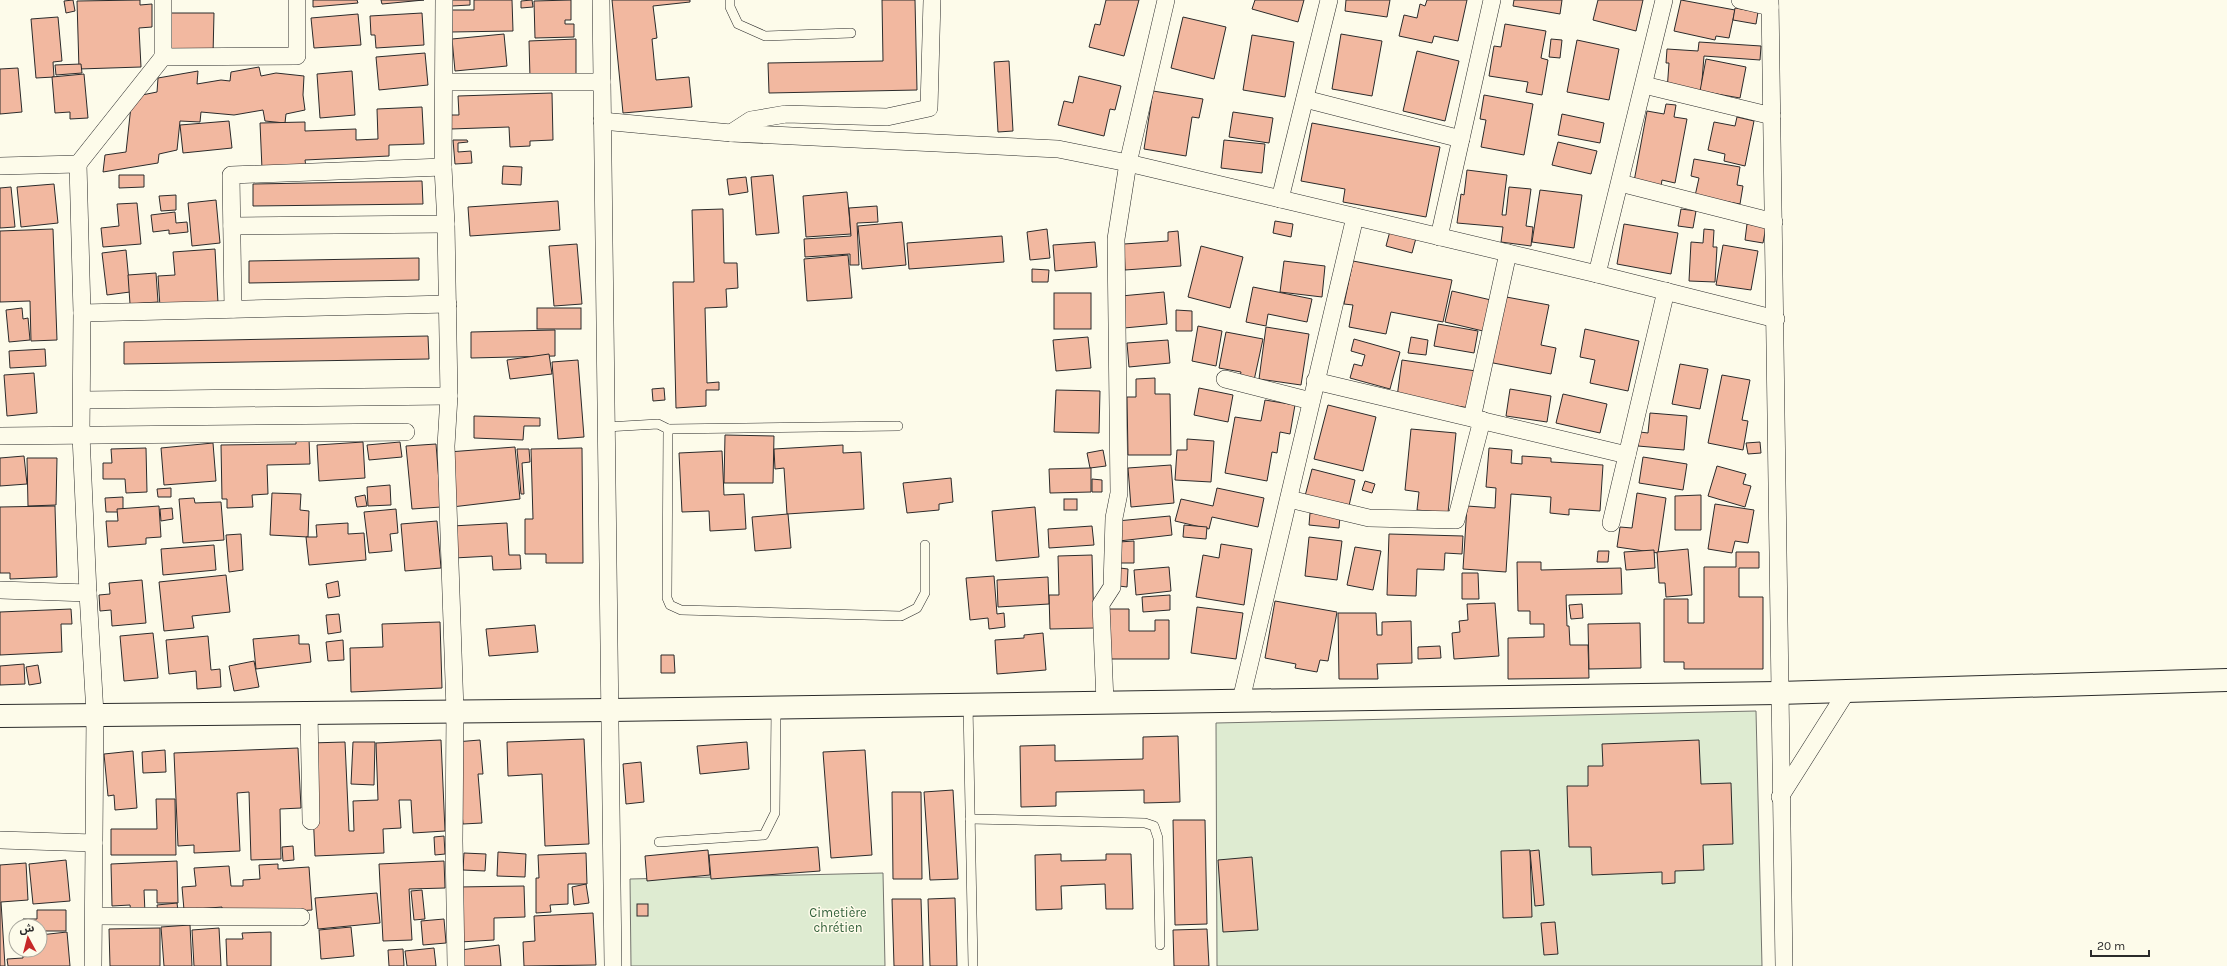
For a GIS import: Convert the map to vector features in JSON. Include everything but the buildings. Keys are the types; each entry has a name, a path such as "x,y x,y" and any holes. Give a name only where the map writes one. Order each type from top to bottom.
{"main road":[{"path":"0,716 610,710 1778,693 2227,680"}],"street":[{"path":"93,966 95,714 81,435 83,400 78,164 163,57 162,0"},
{"path":"163,57 297,56 296,0"},
{"path":"444,0 445,82 443,167 446,224 449,396 446,446 455,711 454,841 456,966"},
{"path":"601,0 613,966"},
{"path":"731,133 751,120 786,114 887,117 929,108 932,0"},
{"path":"1105,702 1101,604 1112,587 1114,518 1119,493 1116,239 1128,163 1166,0"},
{"path":"1280,199 1329,0"},
{"path":"1439,236 1492,0"},
{"path":"1597,274 1664,0"},
{"path":"1740,0 1770,3 1776,319 1778,693 1784,966"},
{"path":"445,82 602,82"},
{"path":"1644,85 1772,116"},
{"path":"1305,99 1461,139"},
{"path":"602,122 731,133 1058,149 1128,163 1439,236 1776,319"},
{"path":"0,166 78,164"},
{"path":"233,309 231,175 443,167"},
{"path":"1620,183 1774,222"},
{"path":"1241,700 1315,381 1356,217"},
{"path":"232,226 446,224"},
{"path":"1289,498 1369,518 1456,520 1477,419 1508,253"},
{"path":"1611,523 1666,291"},
{"path":"82,313 448,304"},
{"path":"1224,379 1311,401"},
{"path":"1315,381 1627,455"},
{"path":"83,400 449,396"},
{"path":"0,436 406,432"},
{"path":"0,590 88,593"},
{"path":"1780,797 1847,691"},
{"path":"309,712 312,821"},
{"path":"0,840 94,843"},
{"path":"94,916 301,917"}],"lane":[{"path":"730,0 730,7 738,24 765,36 851,33"},
{"path":"606,427 658,424 668,429 898,426"},
{"path":"668,429 668,598 670,605 681,610 901,616 917,608 925,593 926,545"},
{"path":"968,704 973,966"},
{"path":"659,842 764,835 775,813 776,707"},
{"path":"970,819 1145,823 1154,826 1158,838 1160,945"}],"green space":[{"path":"1756,711 1762,966 1217,966 1216,723"},
{"name":"Cimetière chrétien","path":"883,873 885,966 631,966 630,879"}]}
